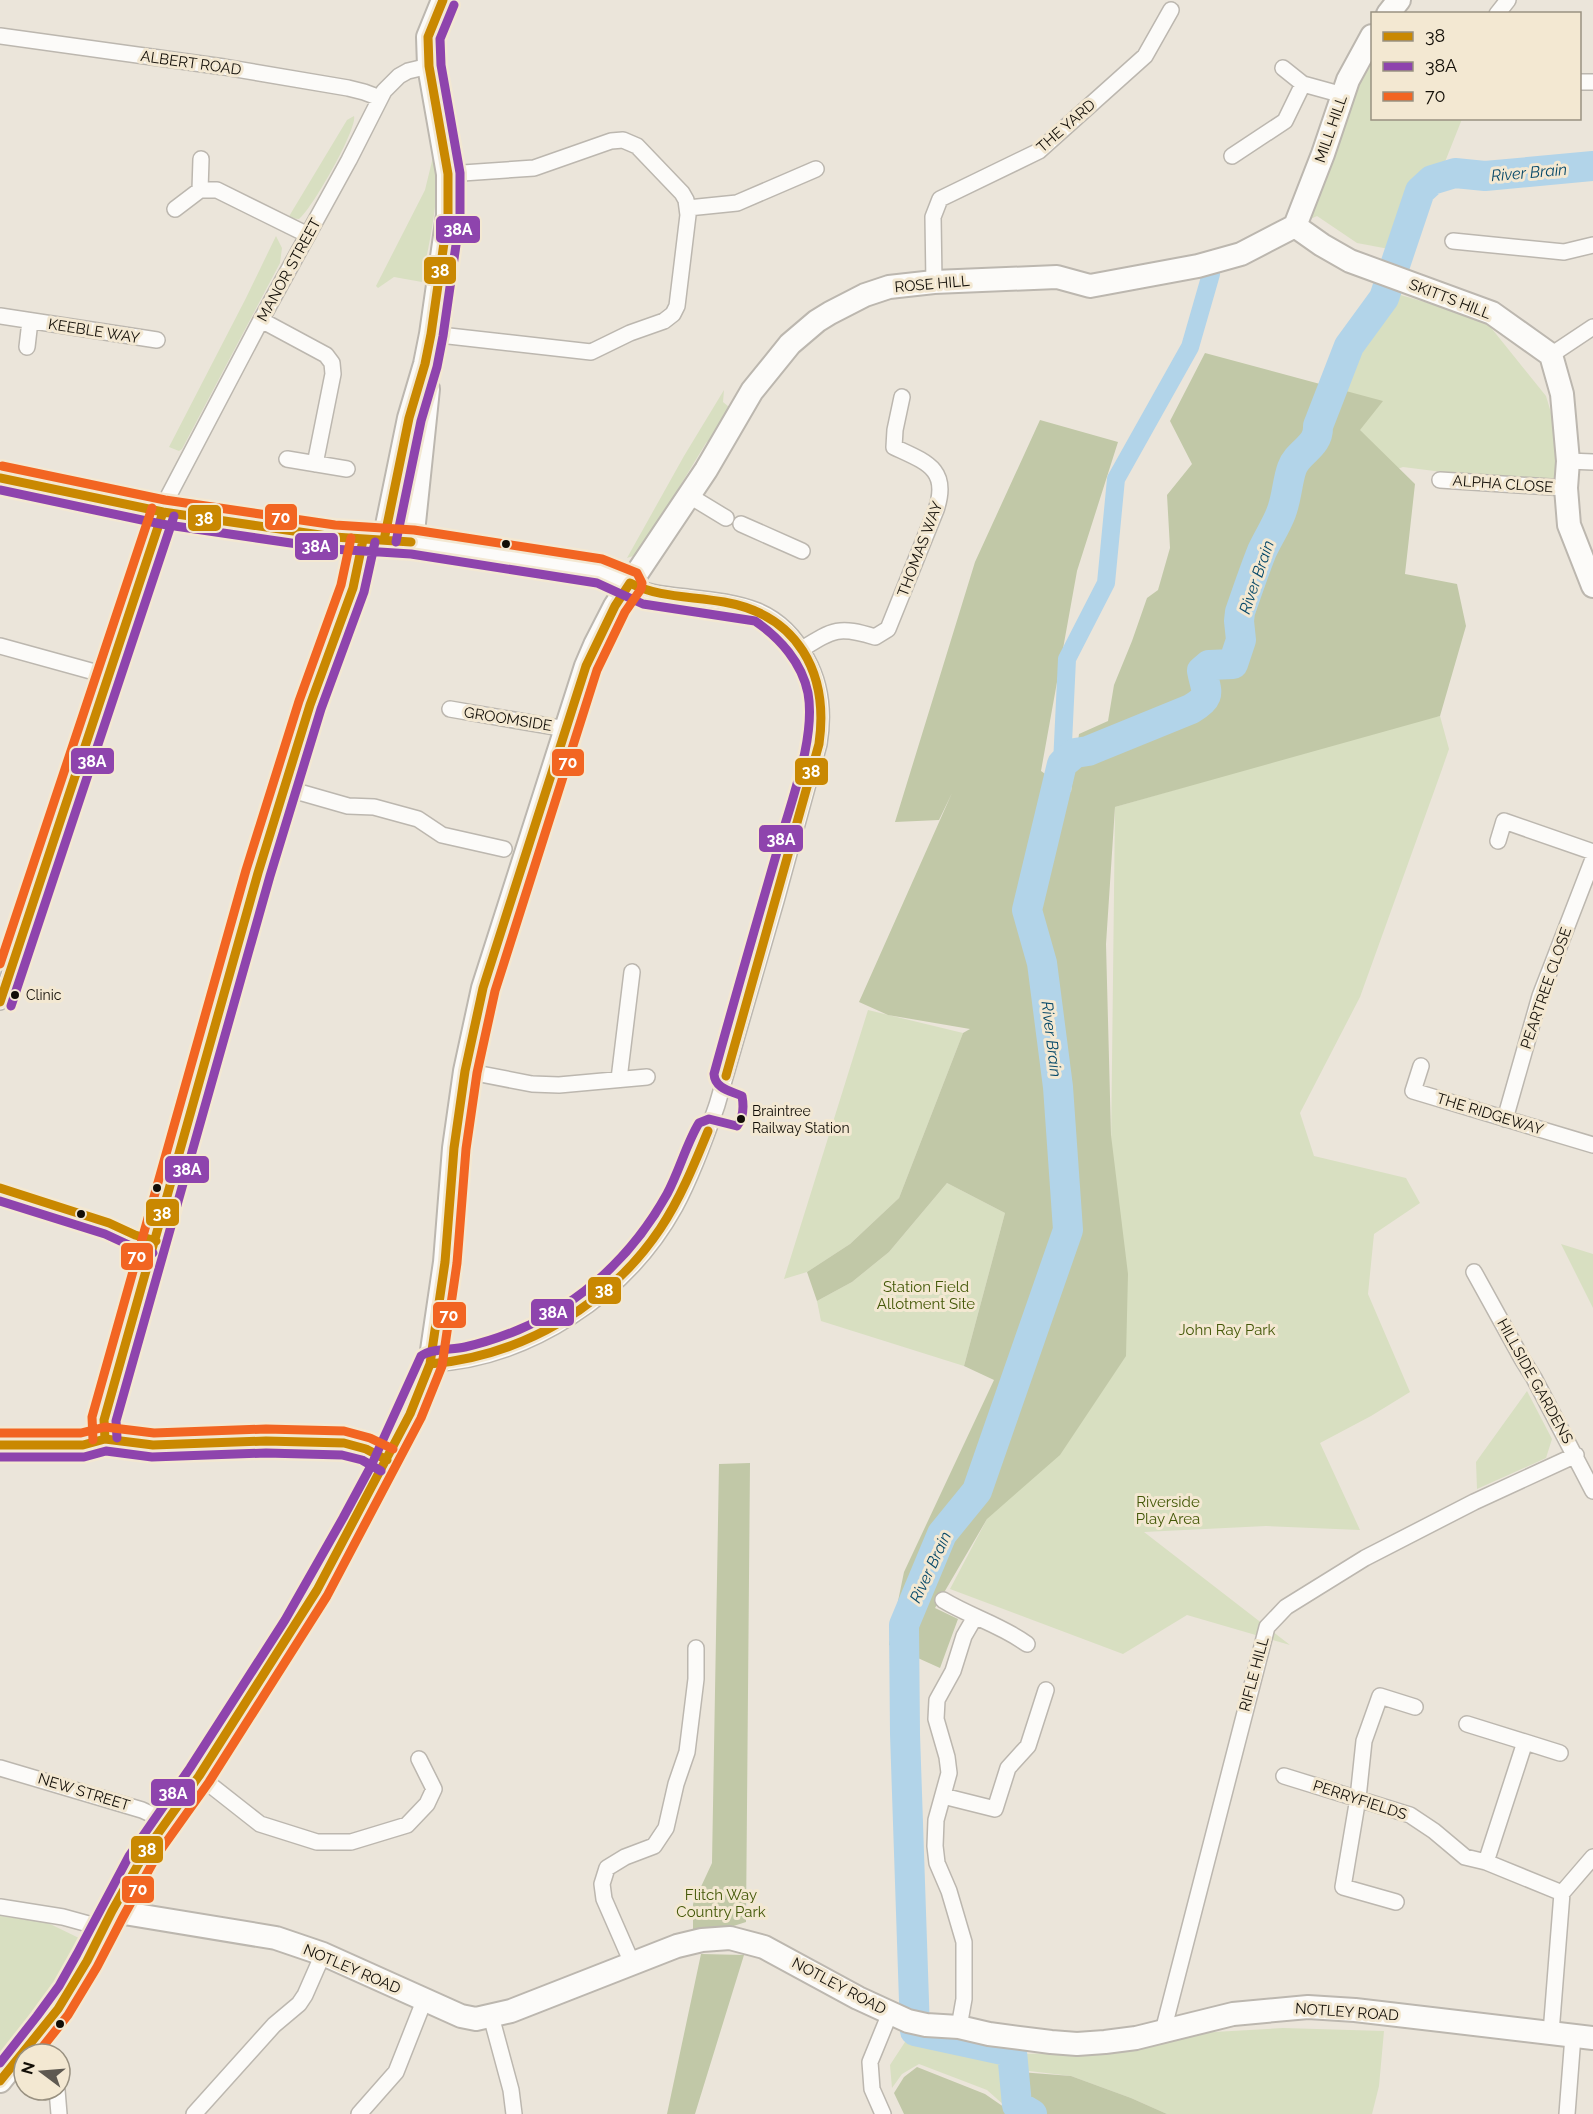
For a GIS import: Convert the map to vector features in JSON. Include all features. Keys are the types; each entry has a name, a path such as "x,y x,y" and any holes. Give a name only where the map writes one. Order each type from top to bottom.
{"street":[{"path":"105,1439 107,1410 252,896 310,705 373,540 425,364 448,215 448,174 429,66 428,37 443,0"},
{"path":"1390,12 1400,0"},
{"path":"1499,12 1508,0"},
{"name":"THE YARD","path":"934,282 933,217 940,199 1039,152 1145,56 1171,10"},
{"name":"ALBERT ROAD","path":"0,36 224,67 348,88 380,98"},
{"name":"MILL HILL","path":"1295,225 1323,154 1348,80 1371,38"},
{"name":"MANOR STREET","path":"0,1002 166,504 261,320 384,91 399,76 408,71 429,66"},
{"path":"1283,68 1304,84 1343,94"},
{"path":"1233,156 1285,121 1304,84"},
{"path":"431,334 591,352 630,333 664,321 673,314 679,298 688,208 682,193 632,142 611,141 534,168 448,174"},
{"path":"200,190 201,159"},
{"path":"688,208 737,203 816,169"},
{"path":"175,209 200,190 208,188 226,193 308,235"},
{"name":"ROSE HILL","path":"34,2042 58,2009 87,1961 147,1849 199,1776 331,1567 410,1414 430,1364 445,1262 454,1148 465,1071 483,988 586,666 595,645 630,583 706,470 752,391 790,344 805,331 830,313 889,287 934,282 1057,277 1090,286 1198,266 1241,254 1295,225"},
{"name":"SKITTS HILL","path":"1295,225 1322,245 1350,261 1492,313 1551,355"},
{"path":"1453,241 1564,252 1593,245"},
{"name":"KEEBLE WAY","path":"0,316 158,340"},
{"path":"261,320 326,356 332,363 333,374 315,464"},
{"name":"KEEBLE WAY","path":"27,347 30,321"},
{"path":"1593,327 1551,355 1562,394 1568,461 1566,488 1569,525 1593,586"},
{"path":"412,543 429,381 425,364"},
{"name":"THOMAS WAY","path":"802,649 826,633 850,629 876,637 888,629 936,510 942,493 936,474 928,463 894,447 902,398"},
{"path":"287,459 347,470"},
{"path":"1568,461 1593,462"},
{"path":"0,478 373,540 412,543 600,571 646,592 699,598 760,610 778,622 802,649 820,692 822,727 819,744 717,1105 703,1144 674,1208 656,1236 616,1282 570,1317 537,1335 496,1351 468,1359 430,1364"},
{"name":"ALPHA CLOSE","path":"1440,480 1566,488"},
{"path":"688,495 726,518"},
{"path":"741,524 802,551"},
{"path":"0,646 109,676"},
{"name":"GROOMSIDE","path":"450,709 566,729"},
{"path":"285,788 348,806 375,807 418,819 442,835 504,849"},
{"path":"1498,841 1504,821 1593,852"},
{"name":"PEARTREE CLOSE","path":"1505,1119 1540,996 1593,860"},
{"path":"619,1079 632,972"},
{"name":"THE RIDGEWAY","path":"1421,1066 1413,1091 1593,1145"},
{"path":"465,1071 532,1084 559,1085 647,1077"},
{"name":"HILLSIDE GARDENS","path":"1474,1272 1576,1455 1593,1491"},
{"path":"0,1445 83,1445 105,1439 153,1444 266,1441 344,1443 366,1449 387,1460"},
{"name":"RIFLE HILL","path":"1162,2031 1267,1627 1286,1606 1365,1558 1474,1502 1576,1455"},
{"path":"944,1600 975,1617 1009,1631 1027,1644"},
{"path":"959,2027 964,1999 964,1942 949,1891 937,1863 936,1820 949,1773 947,1757 936,1719 937,1700 953,1671 964,1636 975,1617"},
{"path":"632,1963 604,1899 602,1884 607,1868 625,1857 654,1846 666,1828 676,1784 687,1752 696,1679 696,1648"},
{"path":"943,1796 995,1809 1008,1768 1028,1746 1046,1690"},
{"path":"1396,1902 1343,1887 1358,1798 1364,1741 1380,1696 1415,1707"},
{"path":"1467,1724 1560,1754"},
{"path":"1486,1862 1524,1742"},
{"path":"199,1776 260,1824 317,1842 351,1842 407,1825 418,1816 434,1789 419,1759"},
{"name":"NEW STREET","path":"0,1768 142,1810 166,1821"},
{"name":"PERRYFIELDS","path":"1284,1776 1410,1815 1434,1831 1465,1857 1486,1862 1562,1893"},
{"path":"1567,2114 1572,2036 1562,1893 1593,1857"},
{"path":"0,1907 63,1917 108,1919"},
{"name":"NOTLEY ROAD","path":"108,1919 276,1938 323,1954 461,2016 476,2019 512,2011 677,1946 702,1940 730,1938 764,1947 858,1998 908,2019 1013,2038 1077,2044 1136,2038 1233,2014 1308,2007 1355,2010 1572,2036"},
{"path":"194,2114 274,2025 299,2004 323,1954"},
{"path":"359,2114 396,2072 424,2001"},
{"path":"491,2016 511,2090 514,2114"},
{"path":"883,2114 872,2089 870,2062 908,2019"},
{"name":"ROSE HILL","path":"0,2081 12,2068"}],"green space":[{"path":"1371,65 1371,120 1462,120 1439,177 1408,192 1389,249 1357,243 1317,216 1295,226 1352,98"},
{"path":"354,116 342,152 313,201 299,219 288,218 347,120"},
{"path":"433,157 436,169 436,201 422,282 394,277 378,288 376,286 425,190"},
{"path":"276,236 282,248 280,263 182,449 179,451 169,447 246,298"},
{"path":"1397,294 1484,319 1546,396 1552,416 1557,481 1505,480 1403,467 1368,479 1321,452 1346,374"},
{"path":"1205,353 1383,401 1360,430 1415,484 1405,574 1457,584 1466,626 1440,716 1115,807 1106,944 1111,1135 1128,1274 1126,1356 1060,1455 987,1519 935,1608 958,1619 940,1668 889,1645 904,1572 994,1380 964,1366 1005,1213 947,1183 889,1252 852,1282 817,1301 807,1272 850,1244 899,1198 963,1033 970,1029 888,1015 859,1002 952,793 939,820 895,822 975,562 1040,420 1118,442 1077,571 1041,771 1071,792 1079,734 1108,721 1114,685 1147,598 1158,590 1170,548 1167,495 1192,464 1170,421"},
{"path":"724,390 723,402 732,407 719,432 706,443 672,499 650,542 627,558 684,456"},
{"name":"John Ray Park","path":"1440,716 1449,749 1441,772 1360,997 1300,1113 1314,1156 1406,1178 1420,1203 1374,1234 1368,1294 1410,1392 1320,1443 1360,1530 1266,1526 1144,1532 1290,1645 1187,1615 1123,1654 950,1589 987,1519 1110,1235 1115,807 1413,721"},
{"path":"868,1010 963,1033 899,1198 850,1244 807,1272 784,1279"},
{"name":"Station Field Allotment Site","path":"947,1183 1005,1213 964,1366 821,1321 817,1301 852,1282 889,1252"},
{"path":"1561,1244 1593,1254 1593,1308"},
{"path":"1527,1391 1552,1439 1546,1458 1477,1489 1476,1462"},
{"name":"Flitch Way Country Park","path":"750,1463 746,1922 693,1939 693,1904 712,1863 719,1464"},
{"path":"0,1916 48,1923 79,1938 82,1948 40,2017 20,2042 12,2042 12,2051 0,2066"},
{"name":"Flitch Way Country Park","path":"701,1954 744,1955 695,2114 667,2114"},
{"path":"1283,2028 1384,2031 1379,2086 1372,2114 1167,2114 1071,2076 1021,2070 1021,2054 1099,2052 1196,2033"},
{"path":"912,2038 1007,2059 1014,2107 1025,2114 1014,2114 987,2090 919,2064 902,2074 892,2088 890,2065 905,2042"},
{"path":"917,2067 985,2094 1014,2114 904,2114 894,2093 904,2077"},
{"path":"1020,2072 1071,2076 1167,2114 1042,2114 1022,2101"}],"waterway":[{"name":"River Brain","path":"1032,2114 1017,2105 1012,2052 915,2031 905,1734 904,1625 942,1534 977,1491 1068,1230 1058,1087 1042,963 1027,910 1062,764 1075,753 1088,751 1191,709 1205,697 1206,689 1202,671 1209,665 1233,664 1241,640 1240,612 1262,551 1285,502 1292,468 1315,439 1349,346 1384,298 1420,191 1432,180 1455,173 1485,176 1593,166"},
{"path":"1062,764 1067,659 1106,583 1116,479 1190,347 1211,274"}],"transit line":[{"name":"38","path":"384,540 409,418 431,334 448,215 448,174 429,66 428,37 443,0"},
{"name":"38A","path":"396,542 421,421 437,367 460,217 460,173 441,65 440,39 454,5"},
{"name":"70","path":"2,466 165,500 335,525 414,530 602,559 637,573 642,583 641,589 625,612 597,670 495,991 477,1073 466,1149 457,1263 442,1366 421,1418 327,1596 209,1782 157,1855 97,1967 68,2015 47,2042"},
{"name":"38","path":"0,478 163,512 334,537 411,542"},
{"name":"38A","path":"0,490 161,524 332,549 411,554 597,583 643,604 755,621 781,643 801,671 808,693 810,711 809,730 801,769 714,1074 720,1086 742,1096 743,1112 739,1123 737,1126 709,1119 699,1123 667,1194 638,1237 604,1275 564,1306 512,1333 492,1340 460,1348 436,1350 421,1356 371,1466 285,1620 190,1768 129,1856 59,1986 0,2063"},
{"name":"70","path":"0,964 152,508"},
{"name":"38","path":"0,1002 163,512"},
{"name":"38A","path":"11,1006 174,516"},
{"name":"70","path":"93,1440 92,1417 246,870 299,701 341,585 351,538"},
{"name":"38","path":"105,1439 104,1420 258,873 310,705 353,588 363,540"},
{"name":"38A","path":"117,1438 116,1421 270,876 321,709 364,592 375,542"},
{"name":"38","path":"630,583 664,594 724,602 750,609 771,620 789,634 803,651 813,671 819,694 821,718 819,744 726,1076"},
{"name":"38","path":"0,2081 58,2009 87,1961 147,1849 199,1776 317,1590 410,1414 430,1364 445,1262 454,1148 465,1071 483,988 586,666 615,606 630,583"},
{"name":"38","path":"430,1364 464,1359 529,1338 589,1303 639,1257 660,1229 686,1182 708,1131"},
{"name":"38","path":"0,1188 109,1223 135,1235 156,1241"},
{"name":"38A","path":"0,1201 105,1234 153,1253"},
{"name":"70","path":"0,1433 81,1433 105,1427 154,1433 266,1429 344,1431 370,1438 393,1449"},
{"name":"38","path":"0,1445 83,1445 105,1439 153,1445 266,1441 344,1443 366,1449 387,1460"},
{"name":"38A","path":"0,1457 84,1457 106,1451 152,1457 266,1453 342,1455 362,1460 381,1471"}],"place":[{"name":"Clinic","path":"15,995"},
{"name":"Braintree Railway Station","path":"741,1119"}],"park label":[{"name":"Riverside Play Area","path":"1168,1510"}]}
